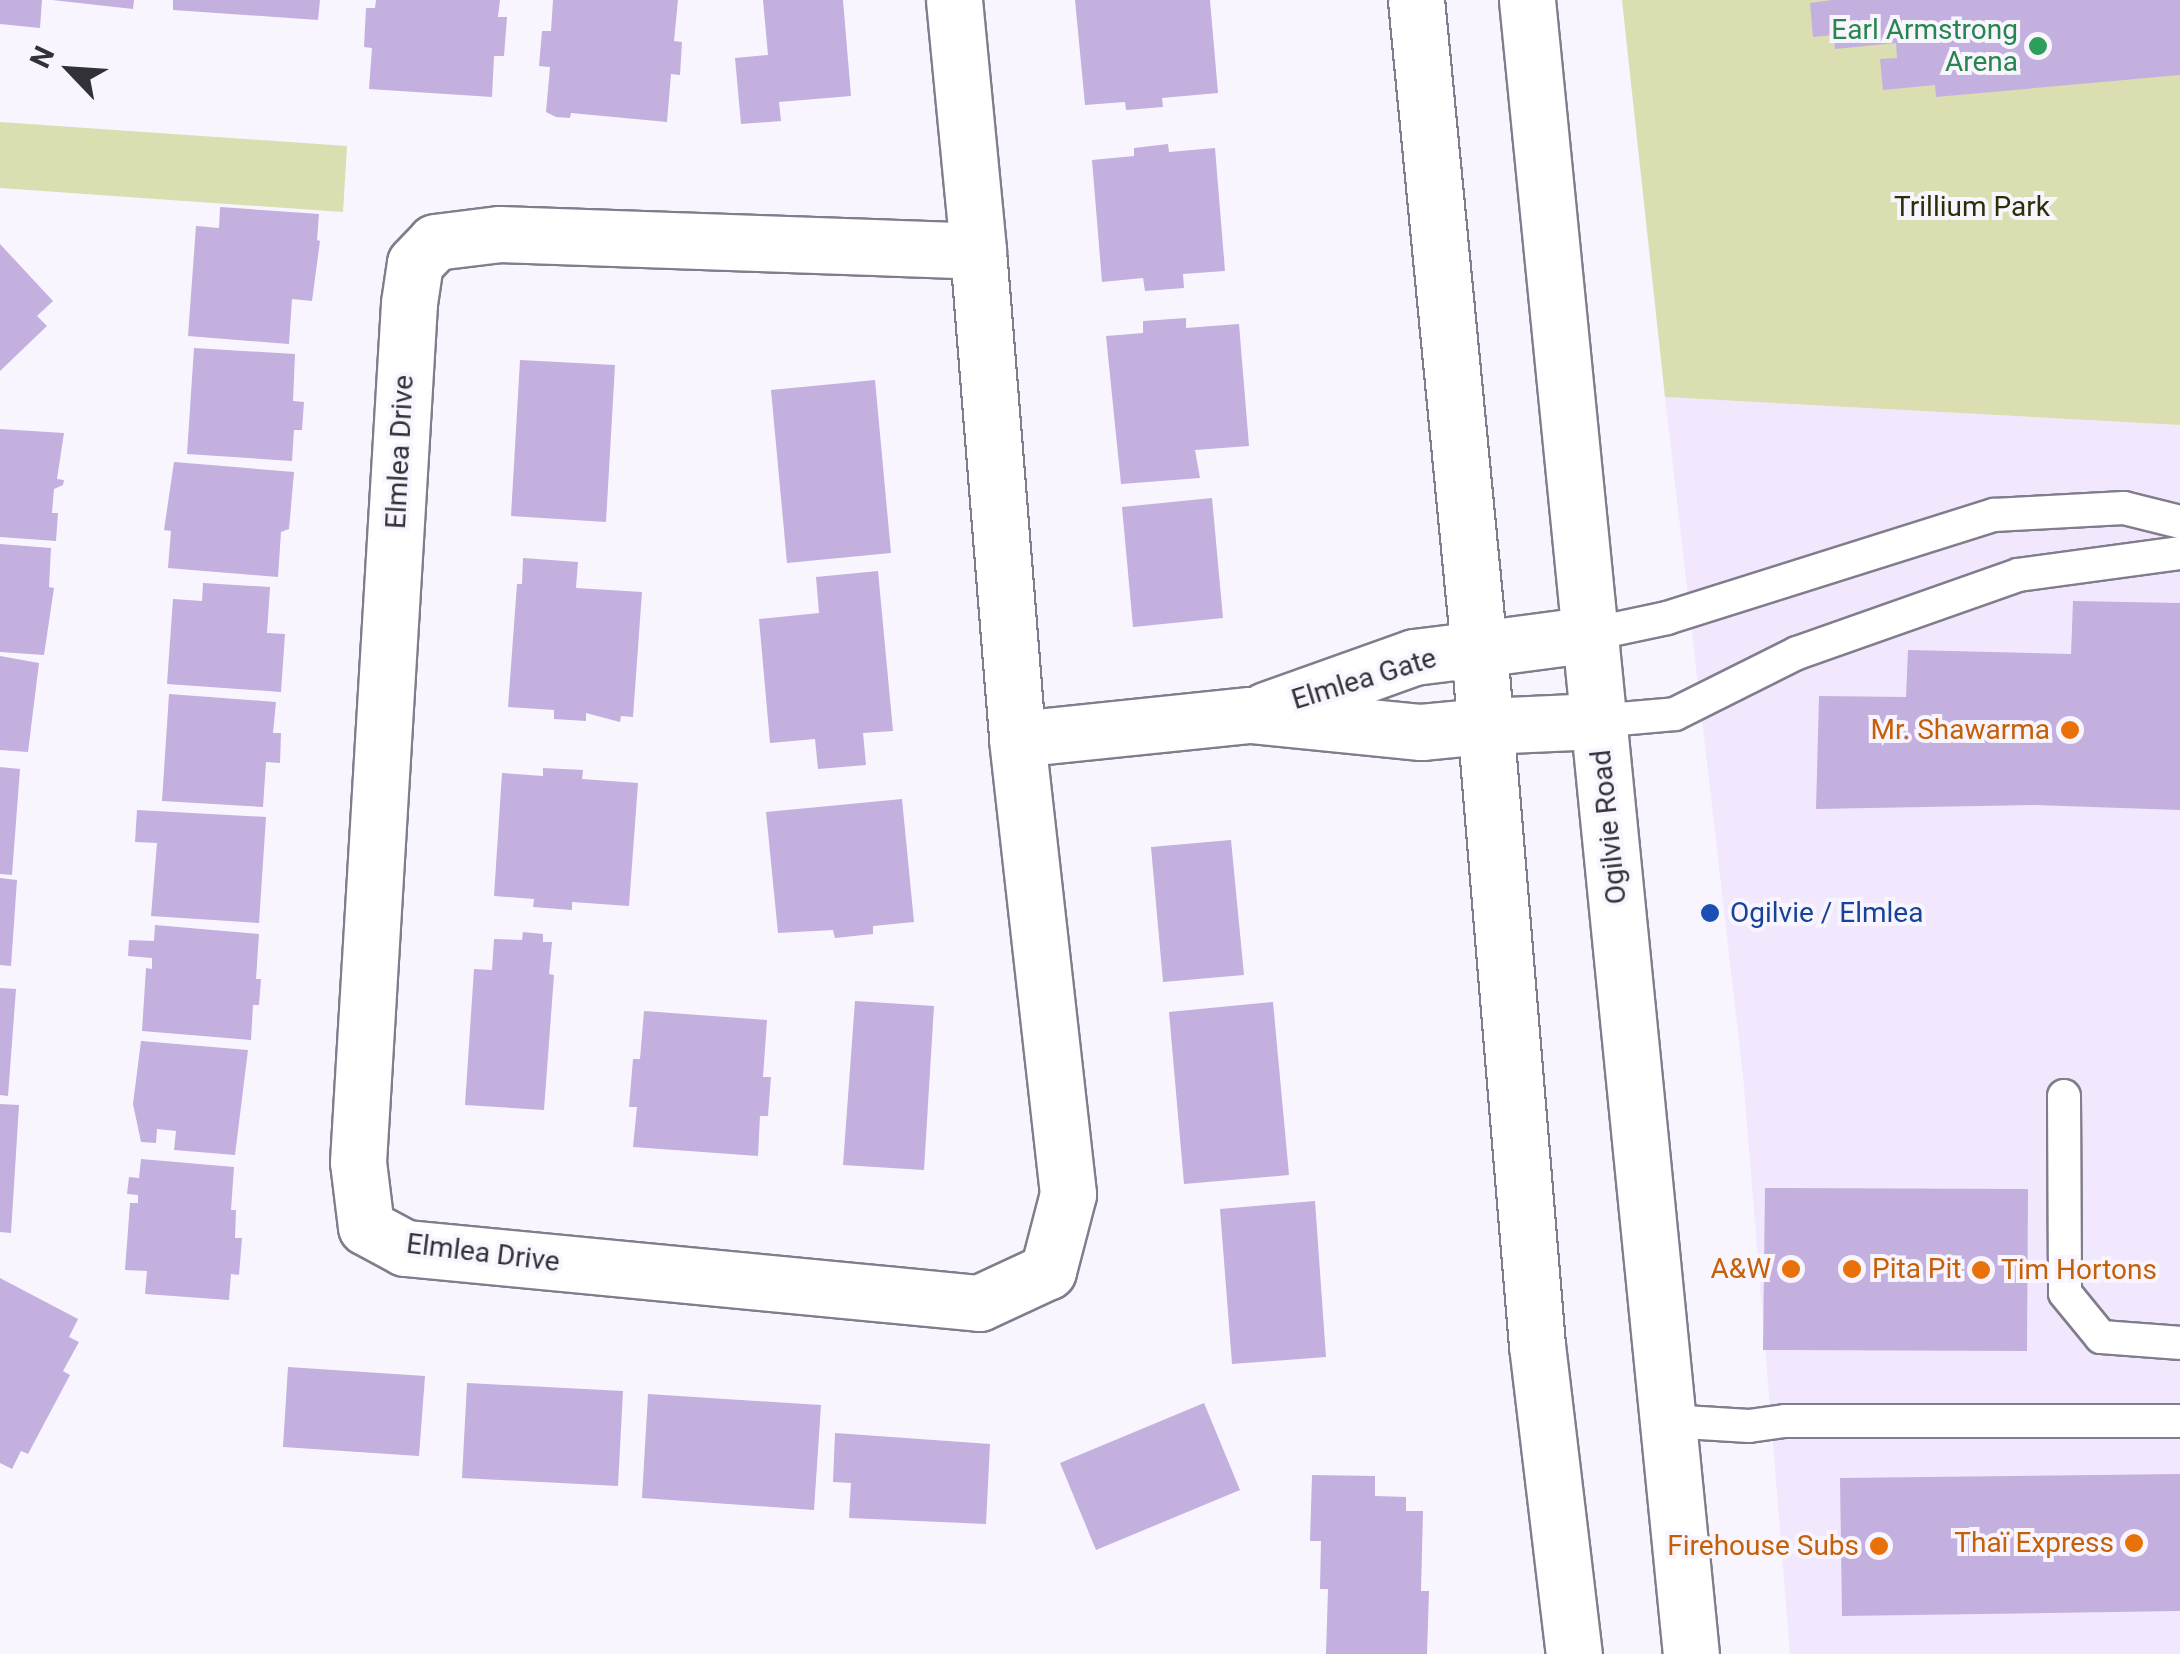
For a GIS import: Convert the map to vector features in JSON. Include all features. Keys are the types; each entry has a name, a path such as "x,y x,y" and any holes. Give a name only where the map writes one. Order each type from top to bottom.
{"street":[{"name":"Elmlea Drive","path":"954,0 978,250 1017,738 1068,1194 1048,1271 979,1303 405,1248 366,1227 358,1162 408,322 415,263 435,242 499,234 978,250"},
{"path":"1416,0 1479,649 1537,1345 1574,1654"},
{"name":"Ogilvie Road","path":"1527,0 1691,1654"},
{"name":"Elmlea Gate","path":"1250,715 1414,658 1592,634"},
{"name":"Elmlea Gate","path":"1017,738 1250,715 1421,732 1597,721"}],"lane":[{"path":"1592,634 1666,618 1994,515 2124,508 2180,522"},
{"path":"1597,721 1675,714 1797,653 2018,575 2180,553"},
{"path":"2064,1096 2065,1293 2101,1336 2180,1343"},
{"path":"1668,1421 1749,1426 1785,1421 2180,1421"}],"shaded area":[{"path":"1665,397 2180,425 2180,1654 1790,1654 1743,1077"}],"green space":[{"name":"Trillium Park","path":"1622,0 2180,0 2180,425 1665,397"},
{"path":"0,122 347,146 343,212 0,188"}],"building":[{"path":"0,0 42,0 40,28 0,24"},
{"path":"52,0 134,0 133,9"},
{"path":"173,0 320,0 318,20 173,10"},
{"path":"376,0 500,0 498,17 507,17 504,56 494,56 492,97 369,89 372,48 364,47 366,8 375,8"},
{"path":"553,0 678,0 674,41 682,42 680,75 671,74 667,122 571,113 570,118 556,117 546,112 550,67 539,66 542,31 551,31"},
{"path":"763,0 843,0 851,96 779,102 781,121 741,124 735,58 768,55"},
{"path":"1075,0 1210,0 1218,93 1162,98 1163,107 1126,110 1125,102 1085,105"},
{"name":"Earl Armstrong Arena","path":"2180,0 2180,75 1936,97 1935,85 1883,90 1880,59 1897,58 1896,43 1835,49 1834,35 1813,37 1810,3"},
{"path":"1168,144 1169,152 1215,148 1225,271 1183,274 1184,288 1145,291 1143,278 1102,282 1092,160 1134,156 1134,148"},
{"path":"220,207 319,214 320,241 312,301 292,299 289,344 188,336 196,226 219,228"},
{"path":"0,244 53,301 37,316 47,326 0,371"},
{"path":"1186,318 1186,328 1239,324 1249,446 1195,450 1200,478 1121,484 1106,336 1143,333 1143,321"},
{"path":"194,348 295,354 293,401 304,402 302,430 294,430 292,461 187,454"},
{"path":"520,360 615,365 606,522 511,516"},
{"path":"875,380 891,553 787,563 771,390"},
{"path":"0,429 64,433 57,479 64,480 63,485 54,489 52,513 58,513 56,541 0,537"},
{"path":"174,462 294,472 289,529 281,532 278,577 168,568 171,531 164,530"},
{"path":"1212,498 1223,618 1133,627 1122,507"},
{"path":"0,544 51,548 49,587 54,588 44,655 0,652"},
{"path":"523,558 578,562 576,588 642,592 633,717 621,716 620,722 586,713 586,721 554,719 554,710 508,707 517,584 522,584"},
{"path":"878,571 893,731 863,733 866,765 818,769 815,739 770,743 759,619 819,613 816,577"},
{"path":"203,583 270,587 267,633 285,634 281,692 167,684 173,599 202,601"},
{"path":"2073,601 2180,603 2180,810 2034,805 1816,809 1819,696 1906,697 1908,650 2071,654"},
{"path":"0,656 39,663 28,752 0,750"},
{"path":"169,694 276,702 273,733 281,733 280,763 266,762 263,807 162,801"},
{"path":"0,767 20,769 12,875 0,874"},
{"path":"543,768 583,770 582,779 638,783 629,906 572,902 572,910 533,907 534,899 494,896 502,773 543,776"},
{"path":"902,799 914,922 873,926 873,934 835,938 833,930 778,933 766,812"},
{"path":"137,810 266,817 259,923 151,916 157,843 135,842"},
{"path":"1231,840 1244,975 1163,982 1151,847"},
{"path":"0,878 17,880 11,966 0,965"},
{"path":"155,925 259,934 256,979 261,979 259,1005 253,1005 251,1040 142,1031 146,968 152,969 152,958 128,956 129,940 154,941"},
{"path":"523,932 543,934 543,942 552,942 549,974 554,975 544,1110 465,1105 474,969 492,970 494,939 522,940"},
{"path":"0,988 16,989 8,1096 0,1095"},
{"path":"855,1001 934,1006 924,1170 843,1165"},
{"path":"1273,1002 1289,1175 1184,1184 1169,1012"},
{"path":"644,1011 767,1020 763,1077 771,1077 768,1116 760,1116 758,1156 633,1147 637,1107 629,1107 633,1059 640,1059"},
{"path":"141,1041 248,1050 235,1155 174,1150 176,1131 157,1129 156,1143 141,1142 133,1104"},
{"path":"0,1104 19,1105 11,1233 0,1232"},
{"path":"141,1159 234,1167 231,1210 236,1210 235,1238 242,1238 239,1275 231,1274 229,1300 145,1294 147,1271 125,1270 130,1203 138,1203 138,1195 127,1194 129,1177 139,1178"},
{"path":"1765,1188 2028,1189 2027,1351 1763,1350"},
{"path":"1315,1201 1326,1357 1232,1364 1220,1209"},
{"path":"0,1278 78,1319 69,1337 79,1342 63,1371 70,1375 28,1454 21,1451 12,1469 0,1463"},
{"path":"288,1367 425,1376 419,1456 283,1447"},
{"path":"467,1383 623,1391 618,1486 462,1478"},
{"path":"648,1394 821,1405 814,1510 642,1498"},
{"path":"1204,1403 1240,1490 1096,1550 1060,1463"},
{"path":"835,1433 990,1444 986,1524 849,1518 851,1483 833,1482"},
{"path":"2180,1474 2180,1611 1842,1616 1840,1478"},
{"path":"1312,1475 1375,1476 1375,1496 1406,1497 1406,1511 1423,1511 1421,1591 1429,1591 1427,1654 1326,1654 1328,1589 1320,1589 1321,1541 1310,1541"}],"place":[{"name":"Earl Armstrong Arena","path":"2038,46"},
{"name":"Mr. Shawarma","path":"2070,730"},
{"name":"Ogilvie / Elmlea","path":"1710,913"},
{"name":"A&W","path":"1791,1269"},
{"name":"Pita Pit","path":"1852,1269"},
{"name":"Tim Hortons","path":"1981,1270"},
{"name":"Thaï Express","path":"2134,1543"},
{"name":"Firehouse Subs","path":"1879,1546"}]}
